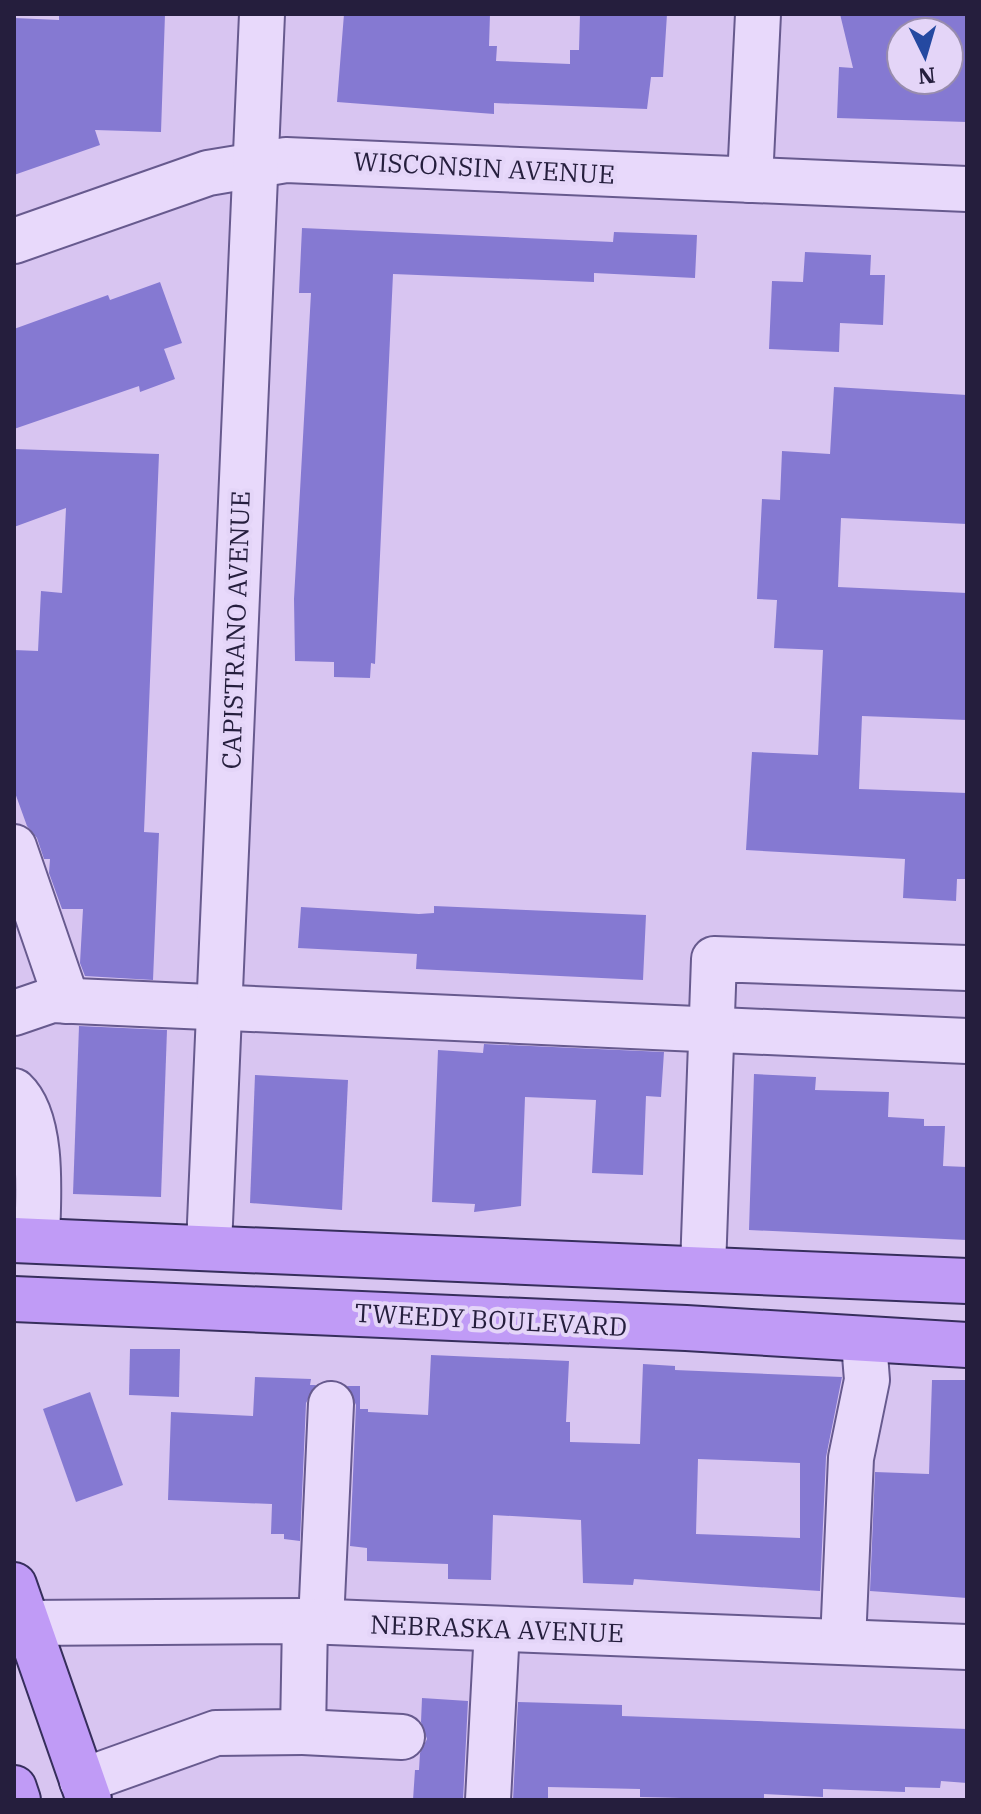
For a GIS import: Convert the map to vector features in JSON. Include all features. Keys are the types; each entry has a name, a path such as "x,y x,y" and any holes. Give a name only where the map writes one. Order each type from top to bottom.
{"main road":[{"path":"30,1231 209,1246 967,1281"},
{"name":"TWEEDY BOULEVARD","path":"14,1299 686,1328 864,1342 967,1345"},
{"path":"21,1604 85,1790"},
{"path":"14,1788 18,1800"}],"street":[{"name":"CAPISTRANO AVENUE","path":"209,1246 262,14"},
{"path":"750,180 758,14"},
{"name":"WISCONSIN AVENUE","path":"14,241 208,173 286,160 967,189"},
{"path":"14,847 67,1001"},
{"path":"703,1268 714,959 967,968"},
{"path":"14,1013 52,1000 219,1010 967,1041"},
{"path":"14,1091 21,1098 39,1154 30,1231"},
{"path":"14,1139 30,1231"},
{"path":"843,1642 851,1458 867,1380 864,1342"},
{"path":"303,1732 331,1404"},
{"name":"NEBRASKA AVENUE","path":"21,1604 313,1622 967,1647"},
{"path":"488,1800 497,1629"},
{"path":"85,1790 216,1733 303,1732 402,1737"}],"building":[{"path":"59,14 165,14 161,132 95,130 100,145 14,175 14,18 59,20"},
{"path":"344,14 490,14 489,46 497,46 496,61 570,64 570,50 579,50 580,14 667,14 663,77 651,77 647,109 494,103 494,114 337,102"},
{"path":"840,14 967,14 967,122 837,118 839,67 853,68"},
{"path":"302,228 613,242 614,232 697,235 695,278 594,273 594,282 393,274 375,664 371,663 370,678 334,677 334,662 295,661 294,599 311,293 299,293"},
{"path":"805,252 871,255 870,275 885,275 883,325 840,323 839,352 769,349 772,281 803,282"},
{"path":"160,282 182,343 164,349 175,379 140,392 139,386 14,429 14,329 108,295 110,300"},
{"path":"834,387 967,395 967,524 841,518 838,587 967,593 967,720 862,716 859,789 967,793 967,879 957,879 956,901 903,898 905,859 746,850 752,752 818,755 823,650 774,648 777,600 757,599 762,499 780,500 782,451 830,454"},
{"path":"14,449 159,454 144,832 159,833 153,980 85,976 80,963 83,909 62,909 49,873 50,859 44,859 37,838 27,826 14,790 14,650 38,651 41,591 62,593 66,508 14,527"},
{"path":"434,906 646,915 643,980 416,969 417,954 298,948 301,907 419,914 434,913"},
{"path":"79,1026 167,1030 161,1197 73,1194"},
{"path":"484,1044 664,1052 661,1097 646,1096 643,1175 592,1173 596,1100 525,1097 521,1206 474,1212 475,1204 432,1202 438,1050 483,1053"},
{"path":"754,1074 816,1077 815,1090 889,1092 888,1117 924,1119 924,1126 945,1126 943,1166 967,1167 967,1240 749,1230"},
{"path":"255,1075 348,1080 342,1210 250,1203"},
{"path":"130,1349 180,1349 179,1397 129,1395"},
{"path":"431,1355 569,1361 566,1422 570,1422 570,1442 640,1444 643,1364 675,1366 675,1370 842,1377 826,1457 820,1591 634,1579 633,1585 583,1583 581,1520 493,1515 491,1580 448,1579 448,1564 367,1561 367,1548 350,1546 356,1405 347,1386 360,1386 360,1409 368,1409 368,1412 428,1415","holes":["698,1459 800,1463 800,1538 696,1534"]},
{"path":"255,1377 311,1379 310,1385 316,1385 306,1403 300,1541 284,1539 284,1534 271,1534 272,1504 168,1500 171,1412 253,1416"},
{"path":"932,1380 967,1380 967,1598 870,1591 875,1472 929,1474"},
{"path":"90,1392 123,1485 76,1502 43,1409"},
{"path":"422,1698 468,1701 463,1800 413,1800 415,1770 419,1770 420,1753 427,1739 421,1722"},
{"path":"518,1702 622,1705 622,1716 967,1729 967,1783 941,1781 940,1788 905,1787 905,1792 823,1789 823,1797 764,1794 764,1800 640,1797 640,1789 548,1787 548,1800 513,1800"}]}
